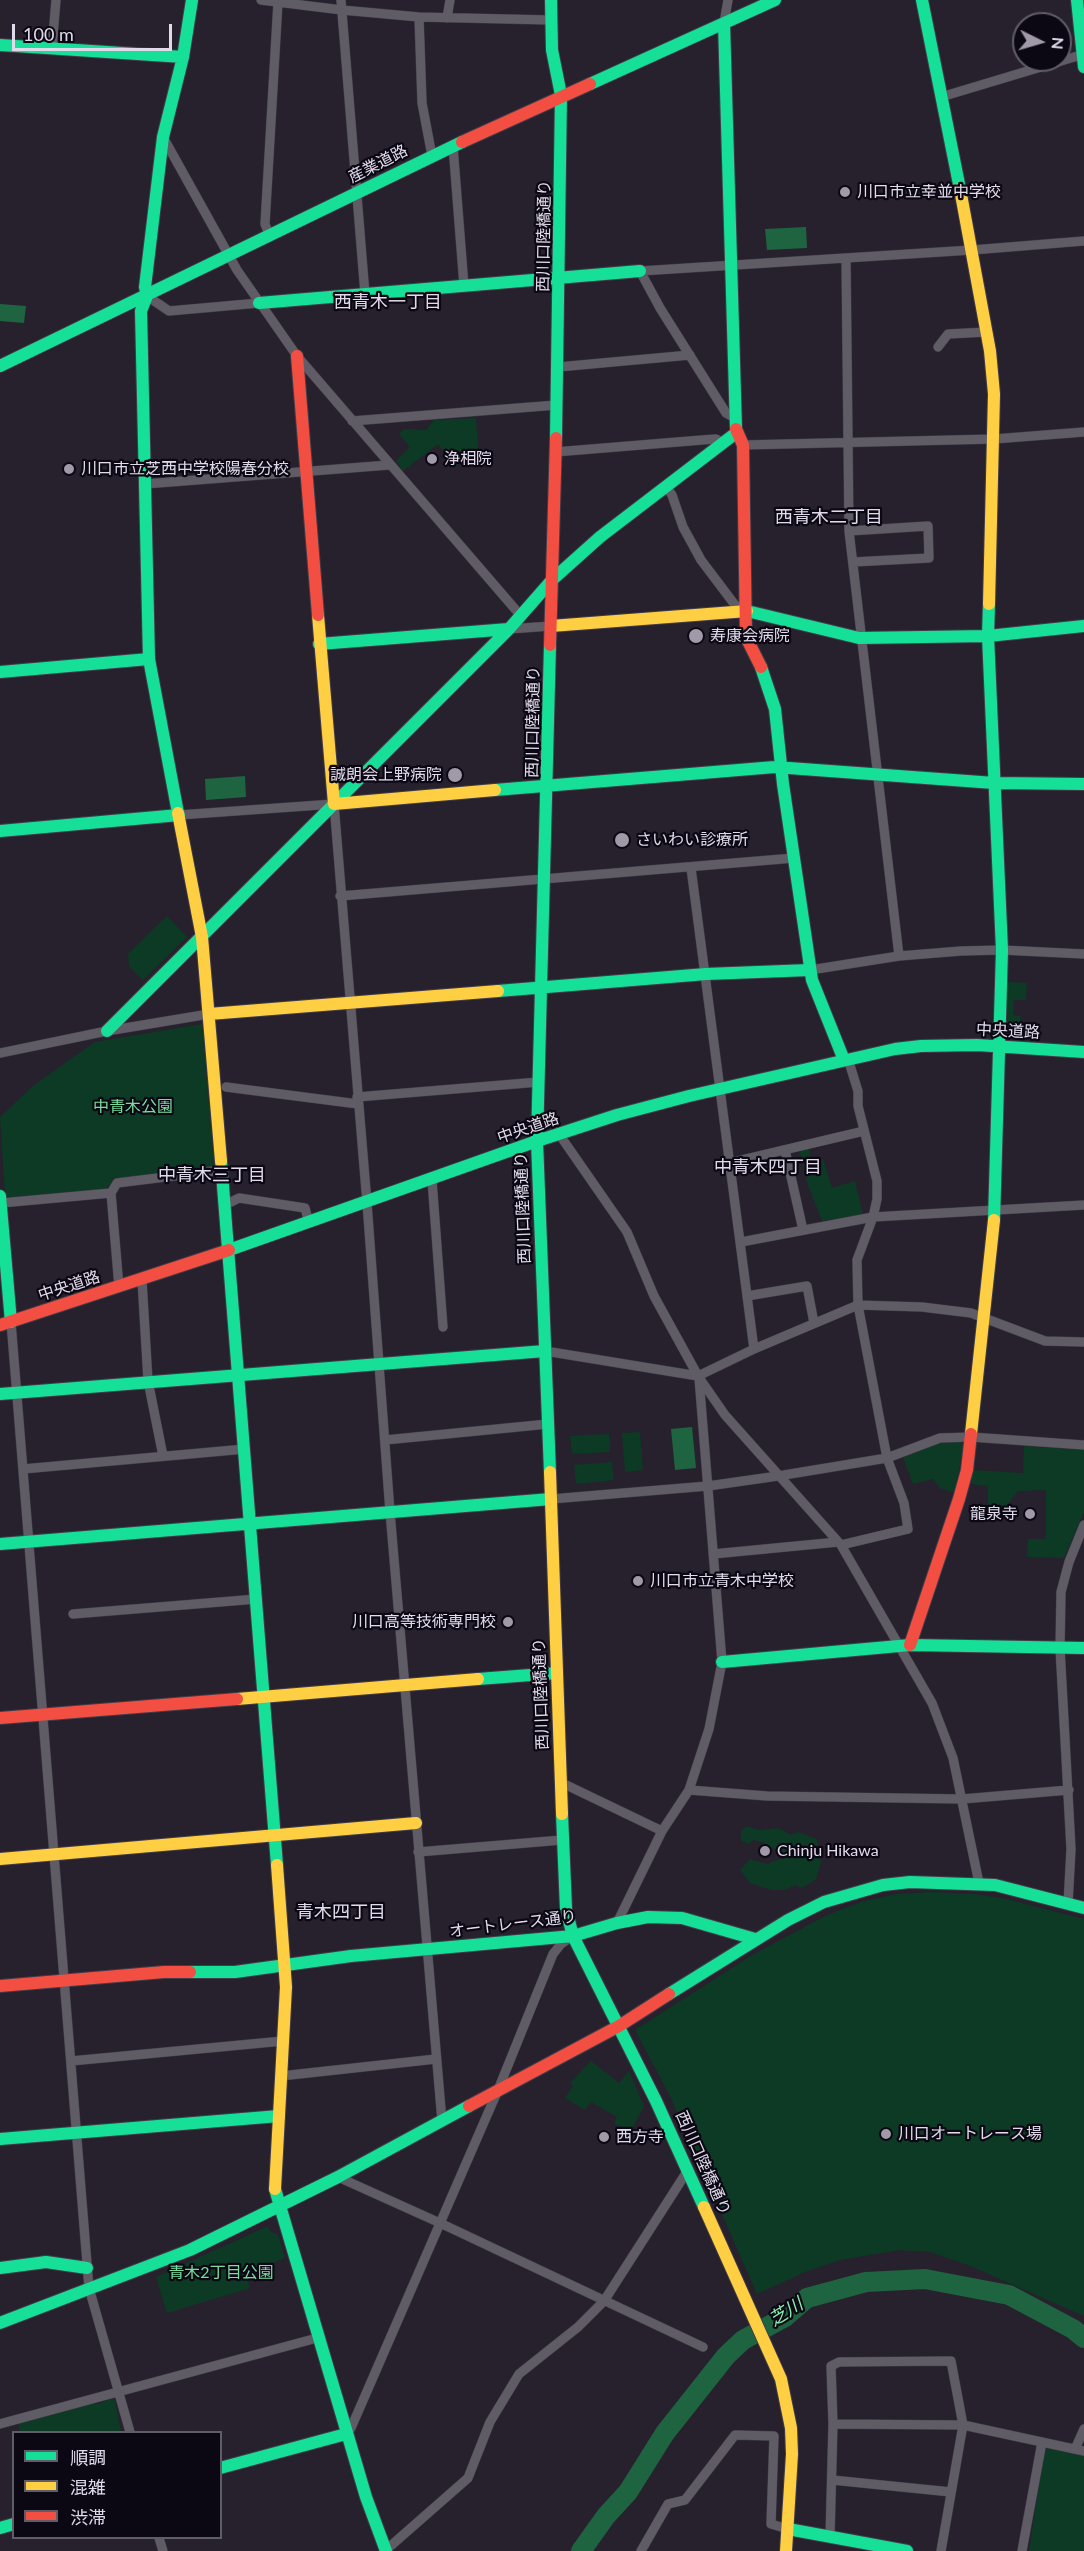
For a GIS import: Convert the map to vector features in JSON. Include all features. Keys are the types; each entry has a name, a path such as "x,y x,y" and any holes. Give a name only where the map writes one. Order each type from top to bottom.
{"street":[{"path":"52,48 56,0"},
{"path":"192,0 183,57 163,137 145,287 147,296 141,311 149,658 202,937 240,1374 286,1987 275,2192 346,2434 385,2551 468,2478 490,2422 519,2374 578,2327 604,2301 688,2170"},
{"path":"261,0 419,17 550,20"},
{"path":"341,0 365,294"},
{"path":"447,18 450,0"},
{"name":"西川口陸橋通り","path":"551,0 550,20 561,95 560,278 537,1141 566,1909 573,1936 688,2170 781,2379 791,2428 792,2454 786,2551"},
{"path":"714,1554 839,1544 908,1529 904,1503 887,1458 858,1305 857,1260 873,1217 877,1199 877,1181 858,1106 858,1091 810,970 775,709 761,667 746,637 743,445 736,433 730,265 724,22 728,0"},
{"name":"産業道路","path":"0,366 270,237 453,146 561,95 775,0"},
{"path":"905,1645 959,1499 967,1470 995,1211 1002,950 988,636 994,394 987,332 922,0"},
{"path":"941,97 1084,58 1077,0"},
{"path":"270,237 265,224 278,2"},
{"path":"419,17 422,103 432,156"},
{"path":"0,45 183,57"},
{"path":"163,137 230,256 259,303 297,356 520,616"},
{"path":"453,146 464,286"},
{"path":"147,296 169,311 640,271 1084,241"},
{"path":"846,258 849,531 899,956"},
{"path":"640,271 660,309 726,413 737,419"},
{"path":"938,347 948,334 987,332"},
{"path":"558,367 690,355"},
{"path":"297,356 319,645 380,1363 390,1512 442,2121"},
{"path":"352,421 557,405"},
{"path":"743,445 994,439 1084,432"},
{"path":"107,1031 509,628 552,580 600,537 736,433"},
{"path":"555,452 716,439 723,443"},
{"path":"145,484 389,465"},
{"path":"667,488 672,495 683,527 701,560 735,605 746,611 860,638 988,636 1084,626"},
{"path":"849,531 928,525 929,558 853,562"},
{"path":"319,645 509,628 746,611"},
{"path":"0,672 149,658"},
{"path":"0,831 782,767 994,783 1084,784"},
{"path":"340,896 794,858"},
{"path":"691,868 754,1349"},
{"path":"0,1053 107,1031 209,1014 706,974 810,970 899,956 1002,950 1084,954"},
{"name":"中央道路","path":"5,1324 229,1251 537,1141 617,1115 719,1089 846,1060 921,1046 999,1046 1084,1052"},
{"path":"226,1087 357,1100 539,1082"},
{"path":"729,1163 864,1131"},
{"path":"559,1134 627,1232 654,1296 698,1376 725,1415 839,1544 905,1645 932,1703 953,1758 979,1883"},
{"path":"785,1150 803,1230"},
{"path":"119,1287 111,1192 117,1184 222,1170"},
{"path":"432,1179 443,1327"},
{"path":"1,1203 111,1192"},
{"path":"0,1196 5,1324 17,1392 89,2288 129,2431"},
{"path":"225,1205 239,1198 305,1208 309,1222"},
{"path":"741,1242 873,1217 1084,1205"},
{"path":"142,1280 148,1381 163,1456"},
{"path":"747,1296 807,1286 814,1323"},
{"path":"0,1394 545,1351 698,1376 754,1349 858,1305 922,1307 972,1313 1045,1341 1084,1342"},
{"path":"617,1923 662,1831 689,1790 709,1729 722,1662 698,1376"},
{"path":"385,1440 548,1424"},
{"path":"0,1544 708,1485 887,1458 940,1438 971,1437 1084,1445"},
{"path":"23,1469 245,1449"},
{"path":"1068,1904 1071,1849 1060,1648 1061,1592 1069,1562 1084,1525"},
{"path":"73,1614 257,1599"},
{"path":"722,1662 905,1645 1084,1648"},
{"path":"0,1718 556,1673"},
{"path":"560,1782 662,1831"},
{"path":"689,1790 767,1796 962,1799 1069,1790"},
{"path":"0,1859 416,1823"},
{"path":"418,1852 562,1840"},
{"path":"0,2323 190,2250 338,2177 619,2026 755,1939 807,1910 863,1890 910,1882 979,1883 1014,1889 1084,1908"},
{"name":"オートレース通り","path":"0,1986 164,1972 235,1972 573,1936 648,1917 682,1918 755,1939"},
{"path":"222,2467 346,2434 351,2428 498,2090 553,1954 561,1944 573,1936"},
{"path":"71,2061 283,2042"},
{"path":"281,2076 436,2059"},
{"path":"0,2139 279,2116"},
{"path":"338,2177 704,2347"},
{"path":"0,2268 46,2262 87,2268"},
{"path":"0,2424 317,2338"},
{"path":"830,2537 833,2424 831,2366 839,2362 951,2361 963,2424 941,2551"},
{"path":"833,2424 963,2424 1080,2450 1084,2429"},
{"path":"644,2550 668,2504 685,2500 735,2435 774,2436 771,2524 907,2551"},
{"path":"1022,2551 1042,2442"},
{"path":"832,2480 951,2492"}],"green space":[{"name":"浄相院","path":"476,418 479,461 472,454 455,467 438,444 403,471 396,461 410,447 399,434 404,429 426,430 434,420"},
{"path":"167,916 187,937 143,980 129,966 128,954"},
{"path":"1008,982 1027,983 1026,1000 1014,1000 1013,1015 1021,1016 1020,1024 1005,1023"},
{"name":"中青木公園","path":"202,1024 214,1164 211,1168 114,1179 106,1189 10,1198 5,1195 0,1117 34,1085 95,1042"},
{"path":"808,1147 812,1161 823,1159 832,1188 855,1181 863,1215 822,1221 808,1185 799,1149"},
{"path":"640,1432 643,1470 625,1472 622,1433"},
{"path":"609,1434 610,1452 572,1454 570,1436"},
{"path":"945,1441 962,1442 964,1446 954,1493 940,1488 933,1479 913,1484 903,1457"},
{"path":"1024,1446 1084,1450 1084,1512 1064,1558 1027,1557 1028,1539 1046,1539 1046,1490 1018,1491 1006,1506 988,1506 988,1486 971,1484 973,1470 1023,1473"},
{"path":"612,1462 614,1480 576,1484 574,1465"},
{"path":"747,1826 759,1830 778,1828 791,1835 798,1832 817,1839 821,1863 816,1879 802,1888 795,1885 785,1890 771,1890 750,1883 740,1870 750,1859 767,1864 784,1859 786,1856 763,1842 753,1840 749,1844 741,1841 741,1831"},
{"name":"川口オートレース場","path":"931,1892 975,1894 1006,1899 1084,1919 1084,2316 968,2265 930,2252 900,2250 840,2260 805,2272 757,2294 671,2098 635,2030 754,1954 827,1915 861,1902 896,1894"},
{"path":"591,2061 619,2083 629,2071 644,2106 629,2135 623,2132 624,2128 614,2124 617,2117 591,2102 585,2110 565,2098 573,2086 570,2083"},
{"name":"青木2丁目公園","path":"268,2226 270,2231 278,2235 285,2258 245,2273 250,2288 167,2313 156,2277"},
{"path":"112,2398 115,2400 121,2431 20,2431 18,2422 89,2404 99,2404"},
{"path":"1049,2447 1084,2455 1084,2551 1029,2551 1044,2452"}],"shaded area":[{"path":"806,227 807,248 767,250 765,229"},
{"path":"0,304 26,306 24,323 0,321"},
{"path":"245,776 246,797 206,800 205,779"},
{"path":"692,1427 696,1468 675,1470 671,1429"}],"waterway":[{"name":"芝川","path":"581,2551 606,2516 628,2492 665,2433 726,2356 743,2340 785,2317 807,2298 866,2282 925,2279 1009,2295 1073,2329 1084,2338"}],"traffic: fast":[{"path":"178,813 149,659 141,311 147,296 145,287 163,137 183,57 192,0"},
{"path":"551,0 552,50 561,95 556,438"},
{"path":"590,84 775,0"},
{"path":"922,0 960,189"},
{"path":"1077,0 1084,67"},
{"path":"724,23 736,429"},
{"path":"0,45 183,57"},
{"path":"0,366 462,142"},
{"path":"259,303 640,271"},
{"path":"107,1031 509,629 552,580 600,537 736,433"},
{"path":"989,604 988,636 1002,950 994,1220"},
{"path":"747,611 859,638 988,636 1084,626"},
{"path":"319,644 509,629"},
{"path":"550,645 537,1141 550,1472"},
{"path":"0,672 149,659"},
{"path":"761,667 775,709 783,784 812,980 844,1060"},
{"path":"495,790 775,767 994,783 1084,784"},
{"path":"0,831 179,815"},
{"path":"498,991 706,974 810,970"},
{"path":"229,1250 537,1141 617,1115 689,1096 895,1049 921,1046 977,1045 1084,1052"},
{"path":"221,1161 277,1865"},
{"path":"0,1196 11,1322"},
{"path":"0,1394 545,1351"},
{"path":"0,1544 551,1499"},
{"path":"722,1662 910,1645 1084,1648"},
{"path":"478,1679 557,1673"},
{"path":"562,1814 566,1909 573,1936 656,2101 704,2207"},
{"path":"669,1994 788,1920 824,1902 883,1885 910,1882 995,1885 1084,1908"},
{"path":"190,1972 235,1972 351,1956 573,1936 648,1917 682,1918 755,1939"},
{"path":"0,2323 190,2250 338,2177 469,2106"},
{"path":"0,2139 279,2116"},
{"path":"275,2189 366,2497 386,2551"},
{"path":"0,2268 46,2262 87,2268"},
{"path":"222,2467 346,2434"},
{"path":"0,2528 12,2525"},
{"path":"788,2529 907,2551"}],"traffic: slow":[{"path":"960,189 990,351 994,394 989,604"},
{"path":"551,626 747,611"},
{"path":"318,615 334,804 495,790"},
{"path":"178,813 202,937 221,1161"},
{"path":"209,1014 498,991"},
{"path":"971,1434 994,1220"},
{"path":"550,1472 562,1814"},
{"path":"237,1699 478,1679"},
{"path":"0,1859 416,1823"},
{"path":"275,2189 286,1987 277,1865"},
{"path":"704,2207 781,2379 791,2428 792,2454 786,2551"}],"traffic: jam":[{"path":"462,142 590,84"},
{"path":"297,356 318,615"},
{"path":"736,429 743,445 746,637 761,667"},
{"path":"550,645 556,438"},
{"path":"0,1325 229,1250"},
{"path":"910,1645 959,1499 967,1470 971,1434"},
{"path":"0,1718 237,1699"},
{"path":"0,1986 164,1972 190,1972"},
{"path":"469,2106 619,2026 669,1994"}],"place":[{"name":"川口市立幸並中学校","path":"845,192"},
{"name":"浄相院","path":"432,459"},
{"name":"川口市立芝西中学校陽春分校","path":"69,469"},
{"name":"寿康会病院","path":"696,636"},
{"name":"誠朗会上野病院","path":"455,775"},
{"name":"さいわい診療所","path":"622,840"},
{"name":"龍泉寺","path":"1030,1514"},
{"name":"川口市立青木中学校","path":"638,1581"},
{"name":"川口高等技術専門校","path":"508,1622"},
{"name":"Chinju Hikawa","path":"765,1851"},
{"name":"川口オートレース場","path":"886,2134"},
{"name":"西方寺","path":"604,2137"}],"district":[{"name":"西青木一丁目","path":"388,302"},
{"name":"西青木二丁目","path":"829,517"},
{"name":"中青木四丁目","path":"768,1167"},
{"name":"中青木三丁目","path":"212,1175"},
{"name":"青木四丁目","path":"341,1912"}]}
